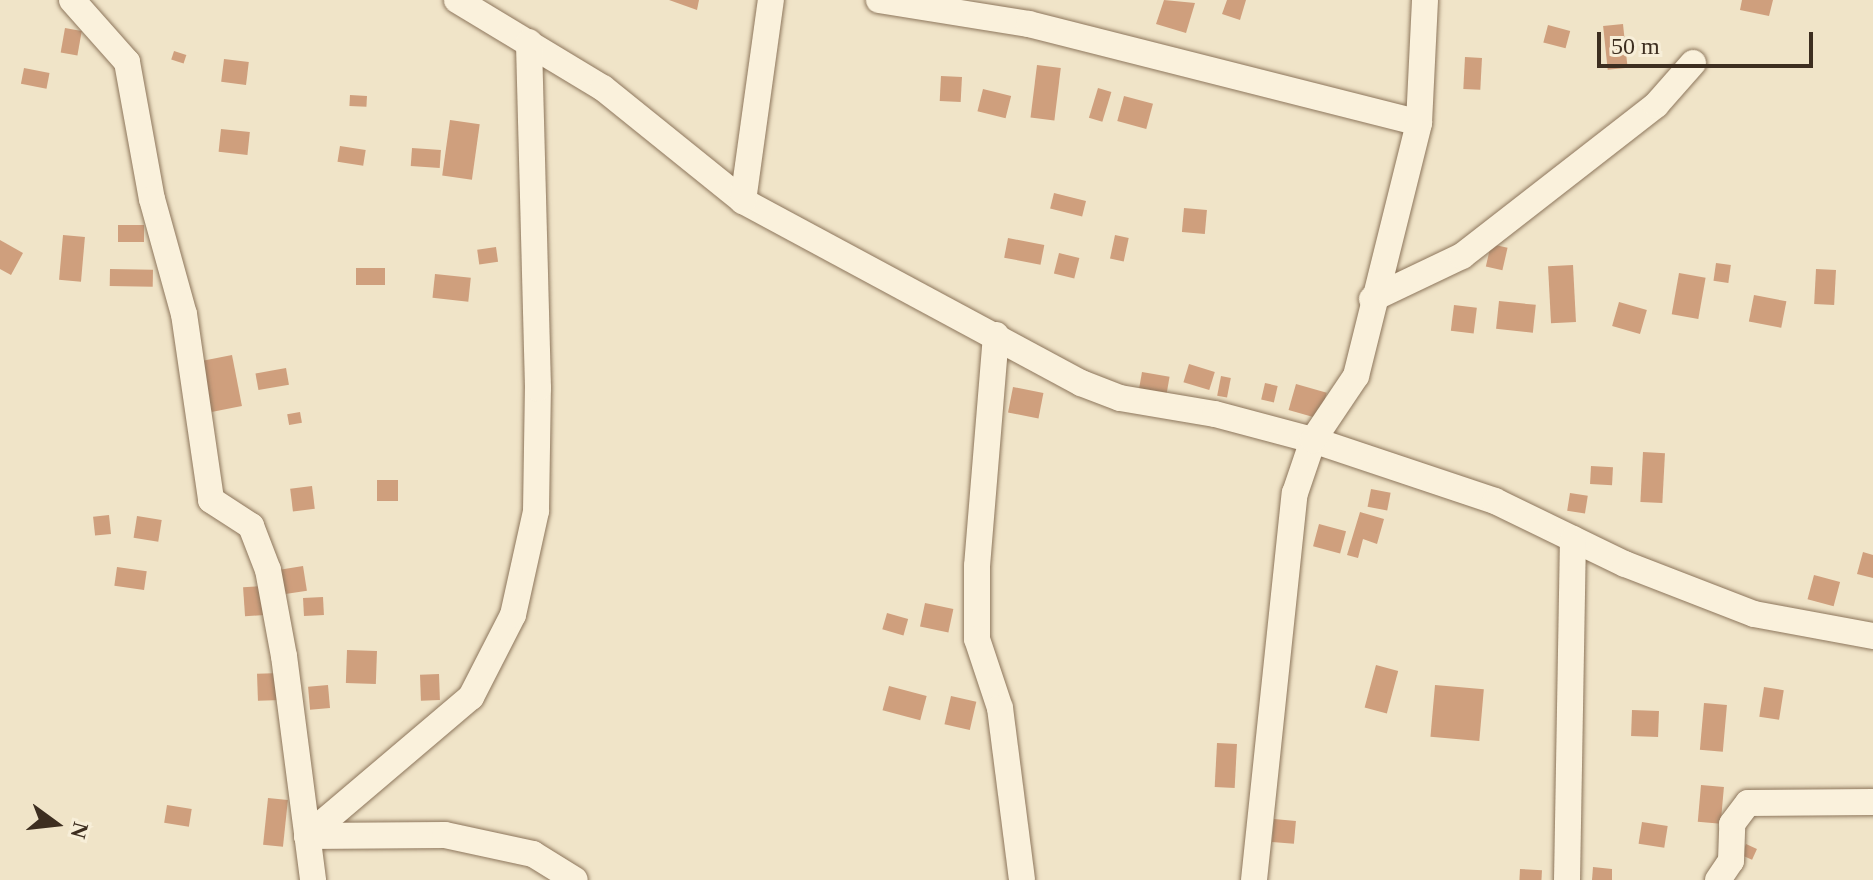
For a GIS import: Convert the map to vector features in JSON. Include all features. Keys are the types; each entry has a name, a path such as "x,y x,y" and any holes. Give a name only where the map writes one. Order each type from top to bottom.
{"street":[{"path":"72,0 127,62 152,199 184,314 211,500 251,526 268,570 313,880"},
{"path":"457,0 603,88 743,201 1120,398 1215,414 1313,440 1495,501 1573,539 1754,614 1873,636"},
{"path":"743,201 771,0"},
{"path":"879,0 1029,24 1419,123"},
{"path":"1254,880 1281,591 1295,493 1313,440 1356,376 1372,299 1419,123 1425,0"},
{"path":"307,836 471,697 513,615 536,511 538,388 529,42"},
{"path":"1372,299 1462,256 1656,105 1693,63"},
{"path":"996,335 977,566 977,639 1000,708 1022,880"},
{"path":"1567,880 1573,539"},
{"path":"1718,880 1731,861 1732,824 1748,803 1873,802"},
{"path":"307,836 445,835 533,854 575,880"}],"building":[{"path":"669,0 699,0 697,10"},
{"path":"1164,0 1195,3 1186,33 1156,24"},
{"path":"1227,0 1246,0 1240,20 1222,14"},
{"path":"1742,0 1773,0 1769,16 1740,10"},
{"path":"1623,24 1628,68 1608,70 1603,26"},
{"path":"1548,25 1570,31 1566,48 1543,42"},
{"path":"65,28 82,31 77,56 61,53"},
{"path":"174,51 186,55 184,64 171,60"},
{"path":"1465,57 1482,58 1480,90 1463,89"},
{"path":"224,59 249,62 246,85 221,82"},
{"path":"1037,65 1061,68 1054,121 1031,118"},
{"path":"24,68 50,73 46,89 21,84"},
{"path":"941,76 962,77 961,102 940,101"},
{"path":"1098,88 1111,92 1102,122 1089,118"},
{"path":"983,89 1011,96 1006,118 977,111"},
{"path":"350,95 367,96 366,107 349,106"},
{"path":"1124,96 1153,104 1146,129 1117,121"},
{"path":"450,120 480,124 472,180 442,175"},
{"path":"221,129 250,132 247,155 219,152"},
{"path":"340,146 366,150 363,166 337,162"},
{"path":"412,148 441,150 440,168 411,166"},
{"path":"1054,193 1086,201 1082,217 1050,209"},
{"path":"1184,208 1207,210 1205,234 1182,232"},
{"path":"118,225 144,225 144,242 118,242"},
{"path":"63,235 85,237 81,282 59,280"},
{"path":"1115,235 1129,238 1124,261 1110,258"},
{"path":"1008,238 1044,245 1041,265 1004,258"},
{"path":"0,240 23,253 11,275 0,269"},
{"path":"1491,244 1508,248 1502,270 1486,266"},
{"path":"496,247 498,262 479,264 477,250"},
{"path":"1059,253 1079,258 1074,278 1054,273"},
{"path":"1716,263 1731,265 1728,283 1713,281"},
{"path":"1573,265 1576,322 1551,323 1548,266"},
{"path":"356,268 385,268 385,285 356,285"},
{"path":"110,269 153,270 153,287 110,286"},
{"path":"1816,269 1836,270 1834,305 1814,304"},
{"path":"1679,273 1706,278 1698,319 1672,314"},
{"path":"435,274 471,278 468,302 432,298"},
{"path":"1754,295 1786,301 1781,328 1749,322"},
{"path":"1499,301 1536,305 1533,333 1496,329"},
{"path":"1619,302 1647,310 1640,334 1612,326"},
{"path":"1454,305 1477,308 1474,334 1451,331"},
{"path":"232,355 242,406 211,412 202,361"},
{"path":"1189,364 1215,372 1209,390 1183,382"},
{"path":"286,368 289,385 258,390 255,373"},
{"path":"1142,372 1170,377 1166,399 1138,394"},
{"path":"1221,376 1231,378 1227,398 1217,396"},
{"path":"1265,383 1278,386 1274,402 1261,400"},
{"path":"1296,384 1327,393 1319,419 1289,410"},
{"path":"1013,387 1043,393 1038,418 1008,413"},
{"path":"300,412 302,423 289,425 287,414"},
{"path":"1643,452 1665,453 1662,503 1640,502"},
{"path":"1591,466 1613,467 1612,485 1590,484"},
{"path":"377,480 398,480 398,501 377,501"},
{"path":"312,486 315,509 293,512 290,489"},
{"path":"1371,489 1391,493 1387,510 1368,507"},
{"path":"1570,493 1588,496 1585,514 1567,511"},
{"path":"1360,512 1384,519 1377,544 1363,539 1358,558 1347,555"},
{"path":"109,515 111,534 95,536 93,517"},
{"path":"137,516 162,520 158,542 134,538"},
{"path":"1319,524 1346,531 1340,553 1313,546"},
{"path":"1863,552 1873,555 1873,578 1857,574"},
{"path":"303,566 307,591 282,595 278,570"},
{"path":"117,567 147,571 144,590 114,586"},
{"path":"1814,575 1840,582 1834,606 1808,599"},
{"path":"262,586 264,615 245,616 243,587"},
{"path":"323,597 324,615 304,616 303,598"},
{"path":"925,603 953,609 948,633 920,626"},
{"path":"887,613 908,619 903,635 882,629"},
{"path":"347,650 377,651 376,684 346,683"},
{"path":"1376,665 1398,671 1387,713 1365,708"},
{"path":"281,673 282,700 258,701 257,674"},
{"path":"439,674 440,700 421,701 420,675"},
{"path":"328,685 330,708 310,710 308,687"},
{"path":"1435,685 1484,689 1479,741 1430,737"},
{"path":"889,686 927,696 920,720 883,710"},
{"path":"1764,687 1784,690 1779,720 1759,717"},
{"path":"951,696 976,702 970,730 944,724"},
{"path":"1704,703 1727,705 1723,752 1700,750"},
{"path":"1632,710 1659,711 1658,737 1631,736"},
{"path":"1217,743 1237,744 1235,788 1215,787"},
{"path":"1701,785 1724,787 1721,824 1698,822"},
{"path":"268,798 288,800 283,847 263,845"},
{"path":"167,805 192,809 189,827 164,823"},
{"path":"1274,819 1296,821 1294,844 1272,842"},
{"path":"1642,822 1668,826 1664,848 1639,844"},
{"path":"1746,844 1757,849 1752,860 1741,855"},
{"path":"1593,867 1612,869 1612,880 1592,880"},
{"path":"1520,869 1542,870 1541,880 1519,880"}]}
